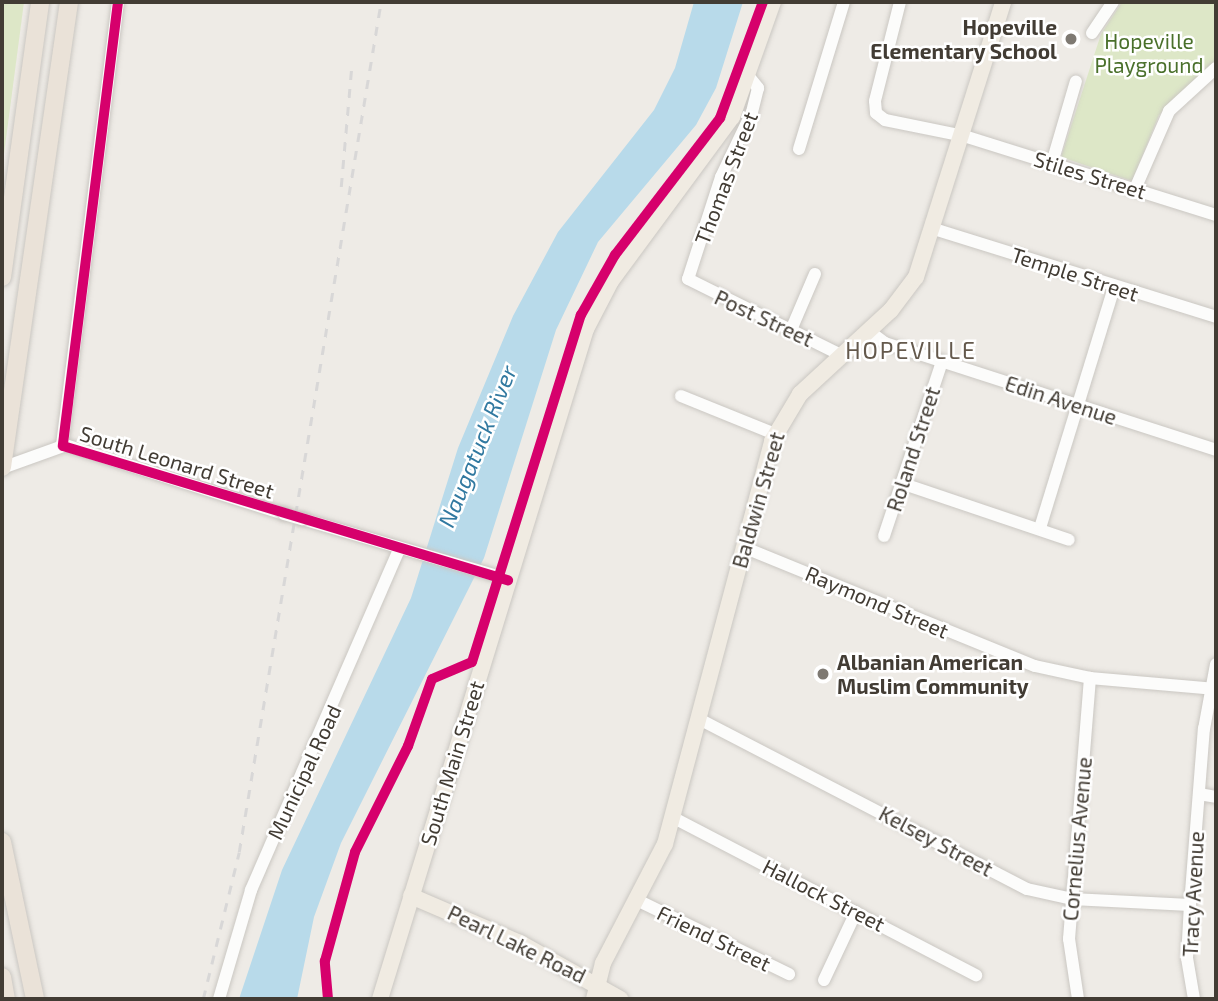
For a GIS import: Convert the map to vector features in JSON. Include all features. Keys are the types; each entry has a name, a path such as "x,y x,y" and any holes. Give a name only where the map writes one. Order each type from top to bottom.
{"highway":[{"path":"2,277 40,2"},
{"path":"2,468 69,2"},
{"path":"2,842 35,999"},
{"path":"2,976 6,999"}],"main road":[{"name":"South Main Street","path":"380,999 592,316 727,126 750,78 773,2"},
{"name":"Baldwin Street","path":"595,991 639,901 672,817 775,434 800,394 869,331 913,282 934,229 964,136 1003,2"},
{"name":"Pearl Lake Road","path":"411,896 595,991 621,999"}],"street":[{"name":"South Leonard Street","path":"118,2 63,446 509,580"},
{"path":"799,149 844,2"},
{"name":"Stiles Street","path":"900,2 876,113 964,136 1216,215"},
{"path":"1092,33 1113,2"},
{"path":"1135,189 1169,111 1216,68"},
{"name":"Thomas Street","path":"688,279 721,177 752,112 758,88 750,78"},
{"path":"1052,163 1076,81"},
{"name":"Temple Street","path":"934,229 1114,288 1216,317"},
{"path":"791,330 815,274"},
{"name":"Post Street","path":"688,279 841,355"},
{"path":"1040,528 1114,288"},
{"name":"Edin Avenue","path":"869,331 942,362 1216,450"},
{"name":"Roland Street","path":"884,536 942,362"},
{"path":"681,396 775,434"},
{"path":"2,468 63,446"},
{"path":"901,483 1069,540"},
{"name":"Raymond Street","path":"743,547 1003,656 1090,678 1213,689"},
{"name":"Municipal Road","path":"219,999 251,890 400,548"},
{"name":"Tracy Avenue","path":"1194,999 1187,958 1190,905 1199,794 1216,664"},
{"name":"Cornelius Avenue","path":"1078,999 1068,962 1090,678"},
{"name":"Kelsey Street","path":"699,719 1007,879 1072,899 1190,905"},
{"path":"1199,794 1216,797"},
{"name":"Hallock Street","path":"672,817 976,975"},
{"name":"Friend Street","path":"639,901 789,974"},
{"path":"824,980 856,912"}],"green space":[{"path":"2,2 24,2 2,169"},
{"name":"Hopeville Playground","path":"1122,2 1216,4 1216,62 1159,115 1132,181 1061,157 1101,34"}],"water":[{"name":"Naugatuck River","path":"694,2 743,2 716,88 696,125 598,242 556,330 484,558 341,843 314,917 297,999 239,999 282,870 411,598 458,448 513,316 558,232 654,110 675,68"}],"waterway":[{"path":"353,999 359,999"}],"railway":[{"path":"203,999 239,852 381,2"},
{"path":"341,187 352,62"}],"cycle path":[{"path":"118,2 63,446 508,580"},
{"path":"328,999 325,961 355,852 408,746 432,679 472,662 581,315 615,255 720,118 763,2"}],"place":[{"name":"Hopeville Elementary School","path":"1071,39"},
{"name":"Albanian American Muslim Community","path":"823,674"}],"district":[{"name":"HOPEVILLE","path":"911,350"}]}
